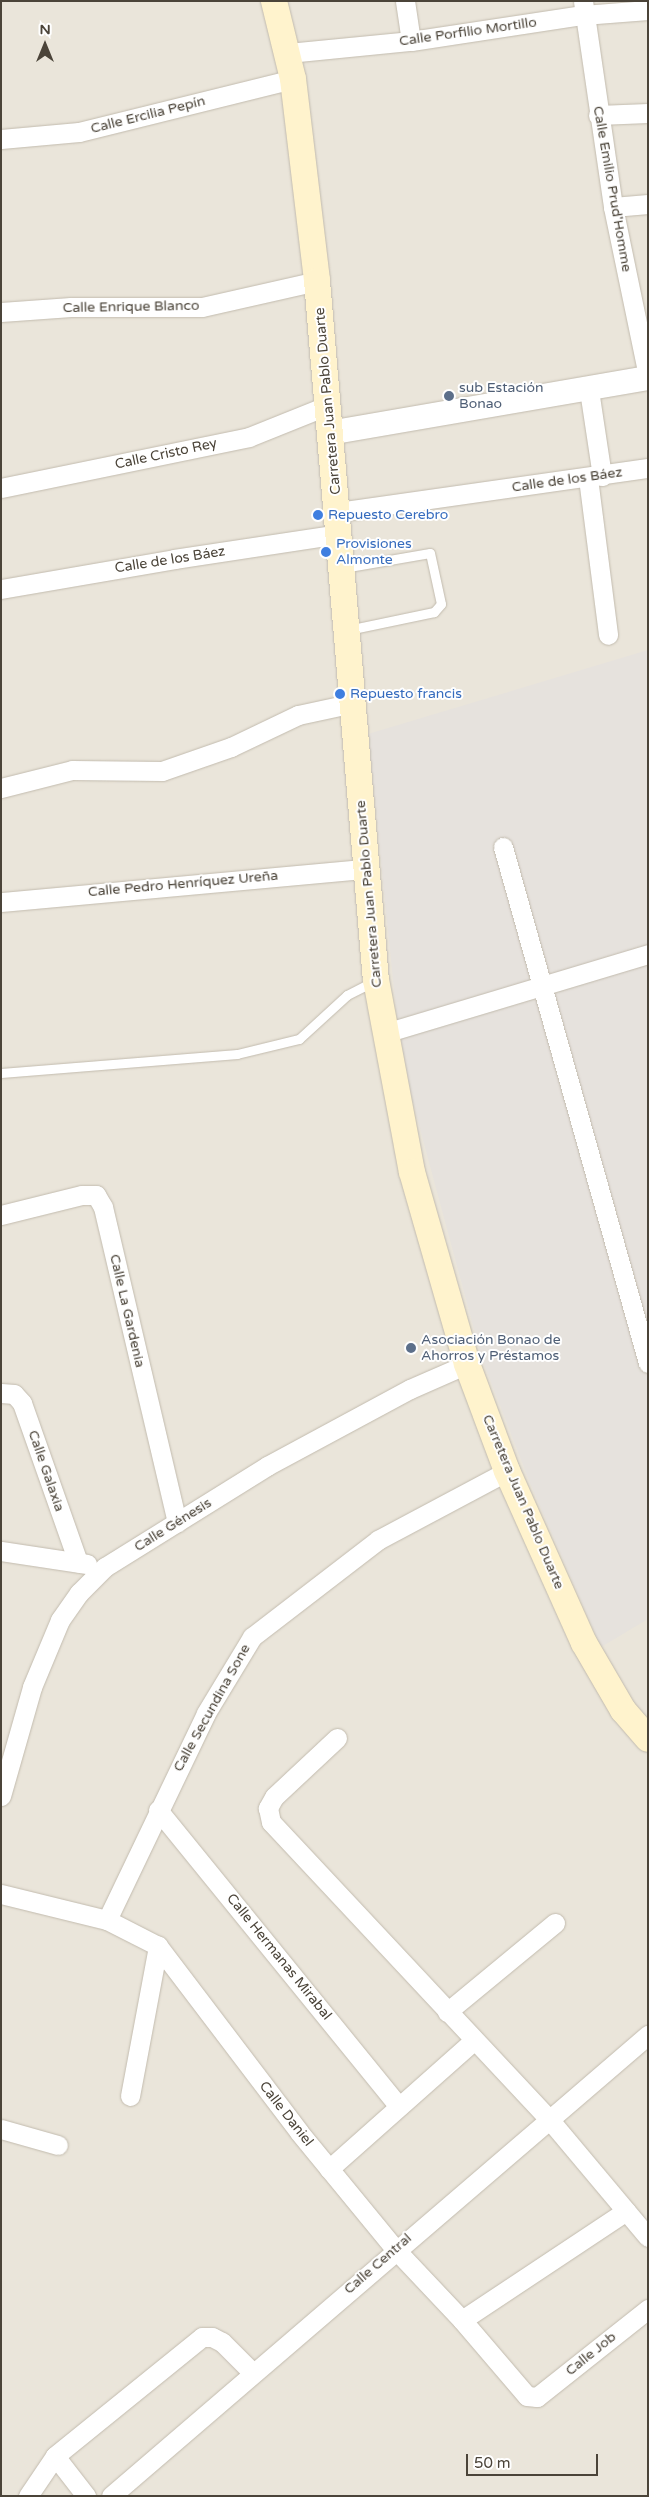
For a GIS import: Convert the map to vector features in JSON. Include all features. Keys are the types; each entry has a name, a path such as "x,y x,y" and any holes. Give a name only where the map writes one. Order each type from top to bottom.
{"main road":[{"name":"Carretera Juan Pablo Duarte","path":"274,1 293,79 317,281 326,406 343,568 365,869 376,980 412,1172 467,1364 507,1471 584,1642 623,1710 648,1738"}],"street":[{"path":"405,1 411,41"},
{"name":"Calle Porfilio Mortillo","path":"288,53 411,41 583,8 648,10"},
{"name":"Calle Emilio Prud'Homme","path":"583,8 613,208 648,377"},
{"name":"Calle Ercilia Pepín","path":"1,139 78,132 293,79"},
{"path":"598,115 648,113"},
{"path":"613,208 648,204"},
{"name":"Calle Enrique Blanco","path":"1,312 71,307 202,307 317,281"},
{"path":"329,433 589,390 648,377"},
{"path":"589,390 608,635"},
{"name":"Calle Cristo Rey","path":"1,488 249,437 326,406"},
{"name":"Calle de los Báez","path":"1,589 339,523 648,468"},
{"path":"1,788 72,770 162,771 231,747 298,715 354,703"},
{"path":"503,847 539,984 648,1363"},
{"name":"Calle Pedro Henríquez Ureña","path":"1,902 365,869"},
{"path":"385,1033 539,984 648,954"},
{"name":"Calle La Gardenia","path":"1,1215 82,1195 96,1195 103,1207 177,1522"},
{"name":"Calle Génesis","path":"1,1796 32,1687 60,1620 79,1593 106,1567 267,1466 410,1389 467,1364"},
{"name":"Calle Galaxia","path":"1,1393 14,1394 22,1403 78,1562"},
{"name":"Calle Secundina Sone","path":"107,1920 206,1713 252,1637 378,1540 507,1471"},
{"path":"1,1551 106,1567"},
{"path":"337,1738 274,1797 268,1808 271,1822 473,2041 548,2118 648,2237"},
{"name":"Calle Hermanas Mirabal","path":"158,1810 399,2107"},
{"name":"Calle Daniel","path":"1,1894 107,1920 158,1946 330,2169 395,2249 462,2320 526,2396 532,2397"},
{"path":"447,2012 555,1923"},
{"path":"130,2096 158,1946"},
{"name":"Calle Central","path":"123,2492 252,2372 548,2118 648,2035"},
{"path":"330,2169 473,2041"},
{"path":"1,2129 58,2145"},
{"path":"462,2320 626,2211"},
{"name":"Calle Job","path":"532,2397 538,2397 648,2309"},
{"path":"28,2496 55,2456 202,2337 212,2336 222,2342 252,2372"},
{"path":"55,2456 86,2496"}],"lane":[{"path":"343,568 430,553 441,604 434,612 348,630"},
{"path":"1,1073 237,1054 300,1039 347,995 376,980"}],"shaded area":[{"path":"1,1 648,1 648,2496 1,2496"},
{"path":"648,650 648,1619 601,1647 530,1483 482,1359 401,1058 368,734"}],"place":[{"name":"sub Estación Bonao","path":"449,396"},
{"name":"Repuesto Cerebro","path":"318,515"},
{"name":"Provisiones Almonte","path":"326,552"},
{"name":"Repuesto francis","path":"340,694"},
{"name":"Asociación Bonao de Ahorros y Préstamos","path":"411,1348"}]}
